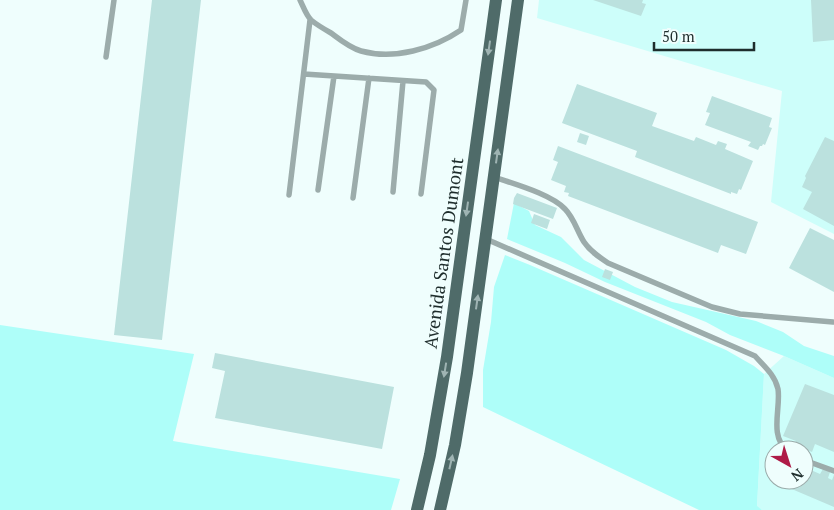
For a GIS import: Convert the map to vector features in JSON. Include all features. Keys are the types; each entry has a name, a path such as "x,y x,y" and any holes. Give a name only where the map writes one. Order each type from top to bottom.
{"main road":[{"name":"Avenida Santos Dumont","path":"417,510 430,455 447,357 496,0"},
{"path":"440,510 467,373 518,0"}],"lane":[{"path":"106,57 114,0"},
{"path":"300,0 310,20 359,51 384,55 410,51 440,42 461,30 466,0"},
{"path":"289,195 310,20"},
{"path":"304,74 426,82 434,90 421,194"},
{"path":"318,190 334,76"},
{"path":"352,198 369,78"},
{"path":"392,192 403,81"},
{"path":"494,177 554,200 566,209 589,248 608,263 712,306 740,314 834,322"},
{"path":"486,239 755,356 773,376 778,389 778,437 780,440"},
{"path":"814,464 834,471"}],"shaded area":[{"path":"539,0 834,0 834,234 771,202 782,91 537,18"},
{"path":"514,203 529,211 535,225 561,237 584,260 635,287 672,302 756,321 783,332 804,346 834,356 834,378 507,239"},
{"path":"505,255 726,350 764,374 757,506 762,510 699,510 483,407 483,370 491,322 494,287"},
{"path":"0,325 194,354 173,441 400,479 391,510 0,510"},
{"path":"784,356 834,378 834,510 762,510 757,507 764,374"}],"building":[{"path":"152,0 201,0 162,340 114,335"},
{"path":"593,0 643,0 642,3 646,4 641,16"},
{"path":"811,0 834,0 834,40 813,42"},
{"path":"577,84 657,113 652,126 694,141 696,137 716,145 718,141 727,144 725,149 753,161 741,190 739,189 737,194 731,192 731,194 635,157 637,151 562,123"},
{"path":"712,96 772,118 769,127 772,128 765,145 760,146 758,150 748,146 751,142 705,125 710,113 706,112"},
{"path":"580,133 589,136 586,145 577,142"},
{"path":"825,137 834,141 834,226 803,209 812,192 802,187 805,176"},
{"path":"558,146 758,222 746,254 721,245 718,253 568,196 569,193 564,192 566,186 551,180 558,162 553,160"},
{"path":"517,193 557,208 553,219 513,204"},
{"path":"534,214 550,220 547,229 531,223"},
{"path":"810,228 834,240 834,292 789,268"},
{"path":"605,269 613,272 610,280 602,277"},
{"path":"215,353 394,387 382,449 215,418 225,371 212,368"},
{"path":"805,384 834,395 834,452 815,444 814,447 814,440 793,440 783,436"},
{"path":"823,469 830,472 828,478 832,480 834,475 834,507 794,490 814,490 814,471 820,474"}]}
